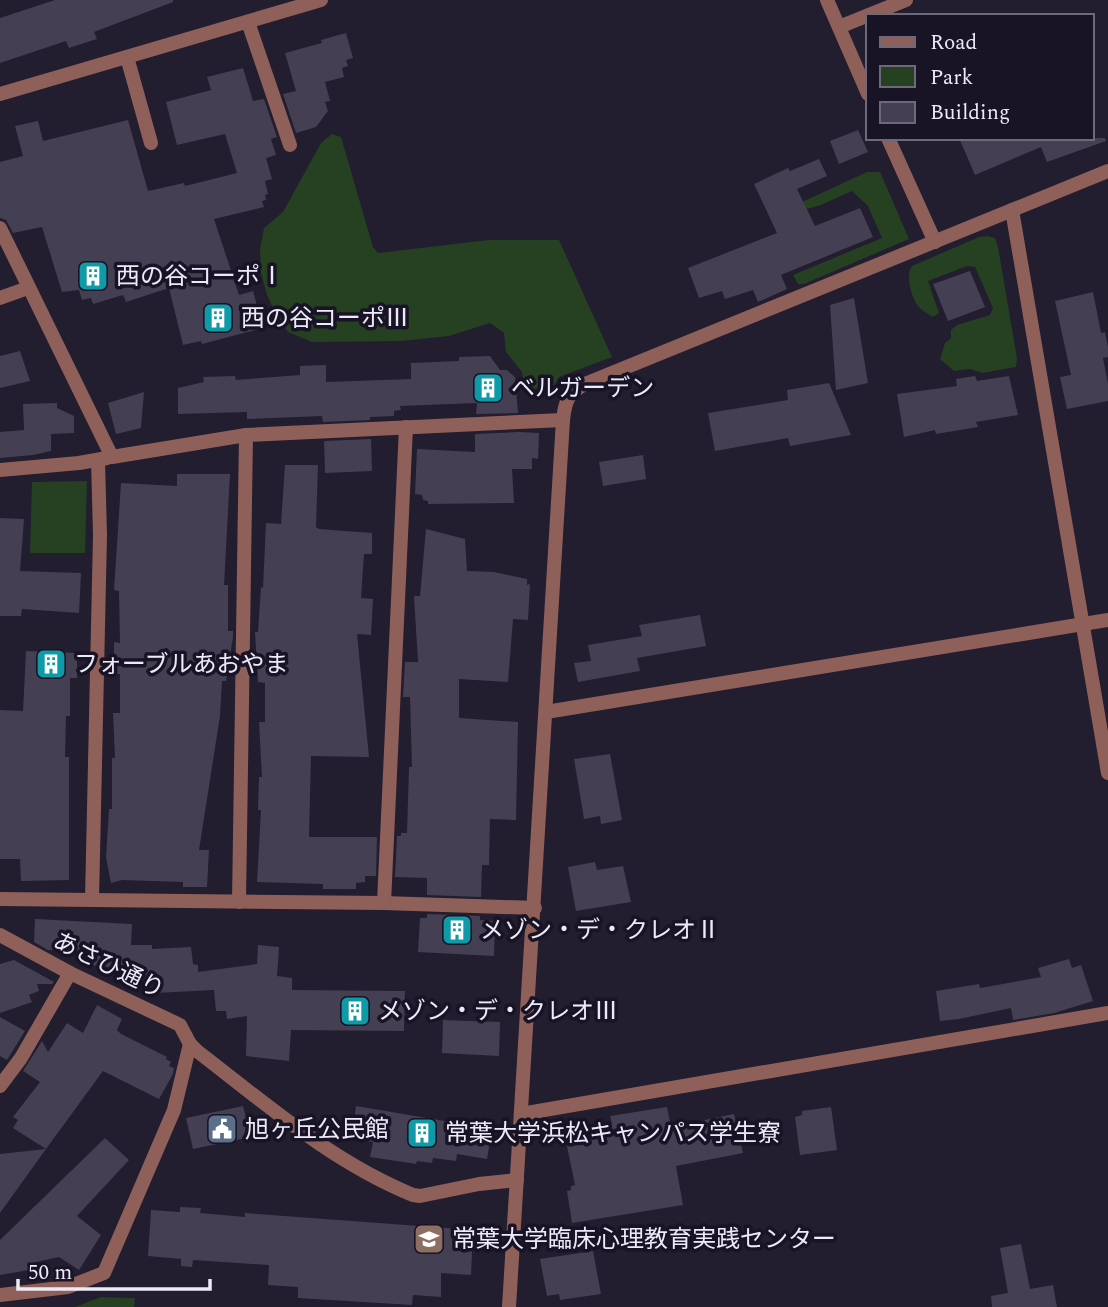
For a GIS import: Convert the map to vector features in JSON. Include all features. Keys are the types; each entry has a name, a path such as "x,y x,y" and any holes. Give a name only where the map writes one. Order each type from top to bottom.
{"street":[{"path":"0,94 321,0"},
{"path":"827,0 866,89"},
{"path":"871,14 906,0"},
{"path":"839,27 866,16"},
{"path":"248,22 290,145"},
{"path":"127,57 151,143"},
{"path":"889,140 935,242"},
{"path":"509,1307 563,420 567,397 584,384 1108,172"},
{"path":"1012,210 1108,773"},
{"path":"0,228 105,459 100,535 92,900"},
{"path":"0,298 28,288"},
{"path":"0,470 105,459 246,435 563,420"},
{"path":"384,904 406,427"},
{"path":"239,902 246,435"},
{"path":"546,712 1108,620"},
{"path":"0,899 535,908"},
{"name":"あさひ通り","path":"0,935 70,973 180,1025 190,1045 324,1148 369,1176 413,1195 429,1195 479,1184 517,1180"},
{"path":"0,1086 21,1058 70,973"},
{"path":"522,1114 1108,1013"},
{"path":"0,1295 68,1287 104,1273 174,1110 190,1045"}],"green space":[{"path":"332,134 341,137 373,247 378,253 489,240 559,240 612,357 559,377 554,386 525,390 522,372 506,352 504,333 490,323 449,336 401,341 312,342 288,332 277,317 261,273 260,249 264,228 283,212 321,143"},
{"path":"867,172 880,172 909,239 804,284 798,284 793,275 882,238 868,206 852,191 803,210 802,202"},
{"path":"979,237 995,238 998,247 1017,358 1016,367 982,373 970,369 954,371 940,359 945,343 951,338 951,330 957,325 990,315 993,308 975,267 967,266 928,281 939,313 933,317 915,302 910,286 910,270 912,266"},
{"path":"87,481 85,553 30,553 32,482"},
{"path":"101,1297 135,1298 134,1307 75,1307"}],"building":[{"path":"55,0 173,2 94,32 97,39 69,48 66,41 0,63 0,18"},
{"path":"346,33 353,58 346,60 348,66 342,68 344,77 325,82 330,101 325,102 328,111 316,127 296,133 283,94 296,91 285,53"},
{"path":"243,68 253,101 264,99 277,137 271,139 276,155 266,158 272,179 265,181 268,194 265,195 266,200 262,201 264,207 214,219 239,295 253,291 263,328 202,344 201,341 183,345 169,288 126,302 123,295 93,304 91,298 82,300 79,290 62,292 42,227 13,233 6,220 0,218 0,162 23,156 15,126 38,121 43,141 128,120 148,191 184,183 185,186 237,173 225,134 177,145 166,102 211,90 207,77"},
{"path":"858,130 868,152 839,164 830,141"},
{"path":"1105,138 1106,141 1047,162 1041,147 975,175 960,140"},
{"path":"819,159 827,176 797,189 815,226 860,208 873,237 781,275 787,289 758,302 753,290 725,299 722,291 699,298 688,268 777,233 754,184 788,168 790,171"},
{"path":"970,271 985,307 948,321 933,284"},
{"path":"1093,292 1101,333 1105,332 1108,347 1108,357 1103,358 1108,401 1067,409 1060,377 1071,375 1055,301"},
{"path":"854,298 868,383 836,390 830,305"},
{"path":"20,351 30,381 0,388 0,356"},
{"path":"490,356 500,370 507,370 515,377 518,413 476,414 477,403 400,406 401,410 394,411 394,416 323,422 322,416 247,419 247,412 178,414 178,388 204,382 203,377 235,376 236,380 300,375 300,366 326,365 326,382 411,379 411,363 459,361 459,357"},
{"path":"975,376 977,381 1009,376 1018,415 976,422 978,427 936,434 935,430 904,437 897,394 957,386 956,379"},
{"path":"829,383 851,435 790,446 788,438 715,451 708,413 788,400 787,390"},
{"path":"144,392 141,428 116,434 108,403"},
{"path":"57,403 57,408 74,416 74,433 51,434 51,451 0,458 0,432 24,430 23,404"},
{"path":"539,433 538,459 532,458 532,469 512,469 514,503 428,504 422,495 415,494 417,449 475,452 475,434"},
{"path":"371,439 372,471 325,473 324,441"},
{"path":"643,455 646,479 603,486 599,462"},
{"path":"285,465 318,465 316,527 372,533 372,554 364,554 361,598 373,599 371,635 357,634 369,757 311,756 309,837 377,837 376,876 365,876 365,882 356,883 356,889 323,889 323,884 257,882 261,810 258,810 259,777 262,777 259,722 265,722 265,683 258,682 255,632 258,632 261,587 263,588 266,523 281,524"},
{"path":"177,474 230,474 224,585 228,585 228,631 233,631 233,637 226,681 222,681 220,716 199,850 209,850 207,887 183,887 183,882 122,880 111,883 106,857 109,809 112,809 112,758 115,758 113,713 120,713 120,674 114,674 114,642 120,643 119,591 114,590 121,483 177,486"},
{"path":"0,518 24,519 20,571 81,573 79,613 22,609 21,616 0,616"},
{"path":"426,529 465,539 467,571 494,572 527,579 527,585 530,584 528,620 513,619 508,682 459,679 459,718 518,722 516,820 490,819 489,865 482,865 481,897 427,895 427,878 395,877 397,836 407,833 409,767 412,767 410,697 403,697 405,662 418,662 414,596 420,596"},
{"path":"700,615 706,646 637,658 640,671 578,682 574,663 591,661 588,645 642,636 639,625"},
{"path":"26,651 77,653 77,678 70,678 70,716 66,716 65,757 69,757 69,880 21,881 20,859 0,859 0,710 23,711"},
{"path":"610,754 622,820 601,824 600,816 584,819 574,759"},
{"path":"595,862 597,870 623,866 631,902 576,911 568,867"},
{"name":"メゾン・デ・クレオⅡ","path":"427,914 480,916 480,920 495,921 494,956 418,952 420,918 427,918"},
{"path":"35,919 132,924 131,945 152,945 152,949 191,947 193,964 198,965 198,972 257,964 258,945 279,947 277,976 292,978 292,990 405,991 404,1031 291,1030 289,1061 246,1056 247,1016 227,1019 226,1011 216,1011 214,990 155,993 155,983 137,983 136,970 90,965 91,952 48,950 34,942"},
{"path":"1069,959 1072,968 1081,965 1093,1001 1054,1013 1013,1020 1011,1008 940,1021 936,991 979,984 980,988 1041,977 1038,968"},
{"path":"14,960 54,982 37,984 39,991 29,995 32,1002 0,1013 0,964"},
{"path":"97,1005 122,1019 117,1030 121,1034 167,1057 171,1062 169,1066 174,1068 173,1074 159,1099 103,1071 46,1149 13,1128 18,1120 13,1117 40,1082 23,1071 42,1041 48,1052 67,1023 83,1033"},
{"path":"0,1017 25,1031 7,1060 0,1056"},
{"path":"443,1020 500,1022 499,1056 442,1053"},
{"name":"旭ヶ丘公民館","path":"243,1106 251,1137 193,1149 186,1118"},
{"name":"常葉大学浜松キャンパス学生寮","path":"356,1106 492,1129 487,1159 457,1154 456,1161 433,1158 432,1163 417,1161 416,1164 370,1157 373,1142 352,1138"},
{"path":"667,1107 671,1127 734,1114 743,1153 676,1166 683,1205 572,1223 567,1191 575,1185 564,1132 612,1124 610,1116"},
{"path":"831,1107 837,1150 800,1155 795,1117 802,1115 802,1111"},
{"path":"105,1138 129,1160 77,1216 101,1235 79,1270 59,1257 27,1264 29,1270 0,1275 0,1240"},
{"path":"46,1149 0,1213 0,1154"},
{"path":"180,1207 201,1208 200,1213 245,1217 245,1213 473,1230 471,1275 441,1273 441,1297 413,1295 412,1305 298,1298 298,1287 268,1285 269,1265 193,1260 192,1267 181,1266 181,1259 148,1256 151,1210 180,1212"},
{"path":"1021,1244 1030,1289 1053,1285 1057,1307 992,1307 991,1296 1008,1293 1000,1248"},
{"path":"593,1251 601,1294 560,1300 559,1294 547,1296 540,1259"}],"place":[{"name":"西の谷コーポⅠ","path":"93,276"},
{"name":"西の谷コーポⅢ","path":"218,318"},
{"name":"ベルガーデン","path":"488,388"},
{"name":"フォーブルあおやま","path":"51,664"},
{"name":"メゾン・デ・クレオⅡ","path":"457,930"},
{"name":"メゾン・デ・クレオⅢ","path":"355,1011"},
{"name":"旭ヶ丘公民館","path":"222,1129"},
{"name":"常葉大学浜松キャンパス学生寮","path":"422,1133"},
{"name":"常葉大学臨床心理教育実践センター","path":"429,1239"}]}
